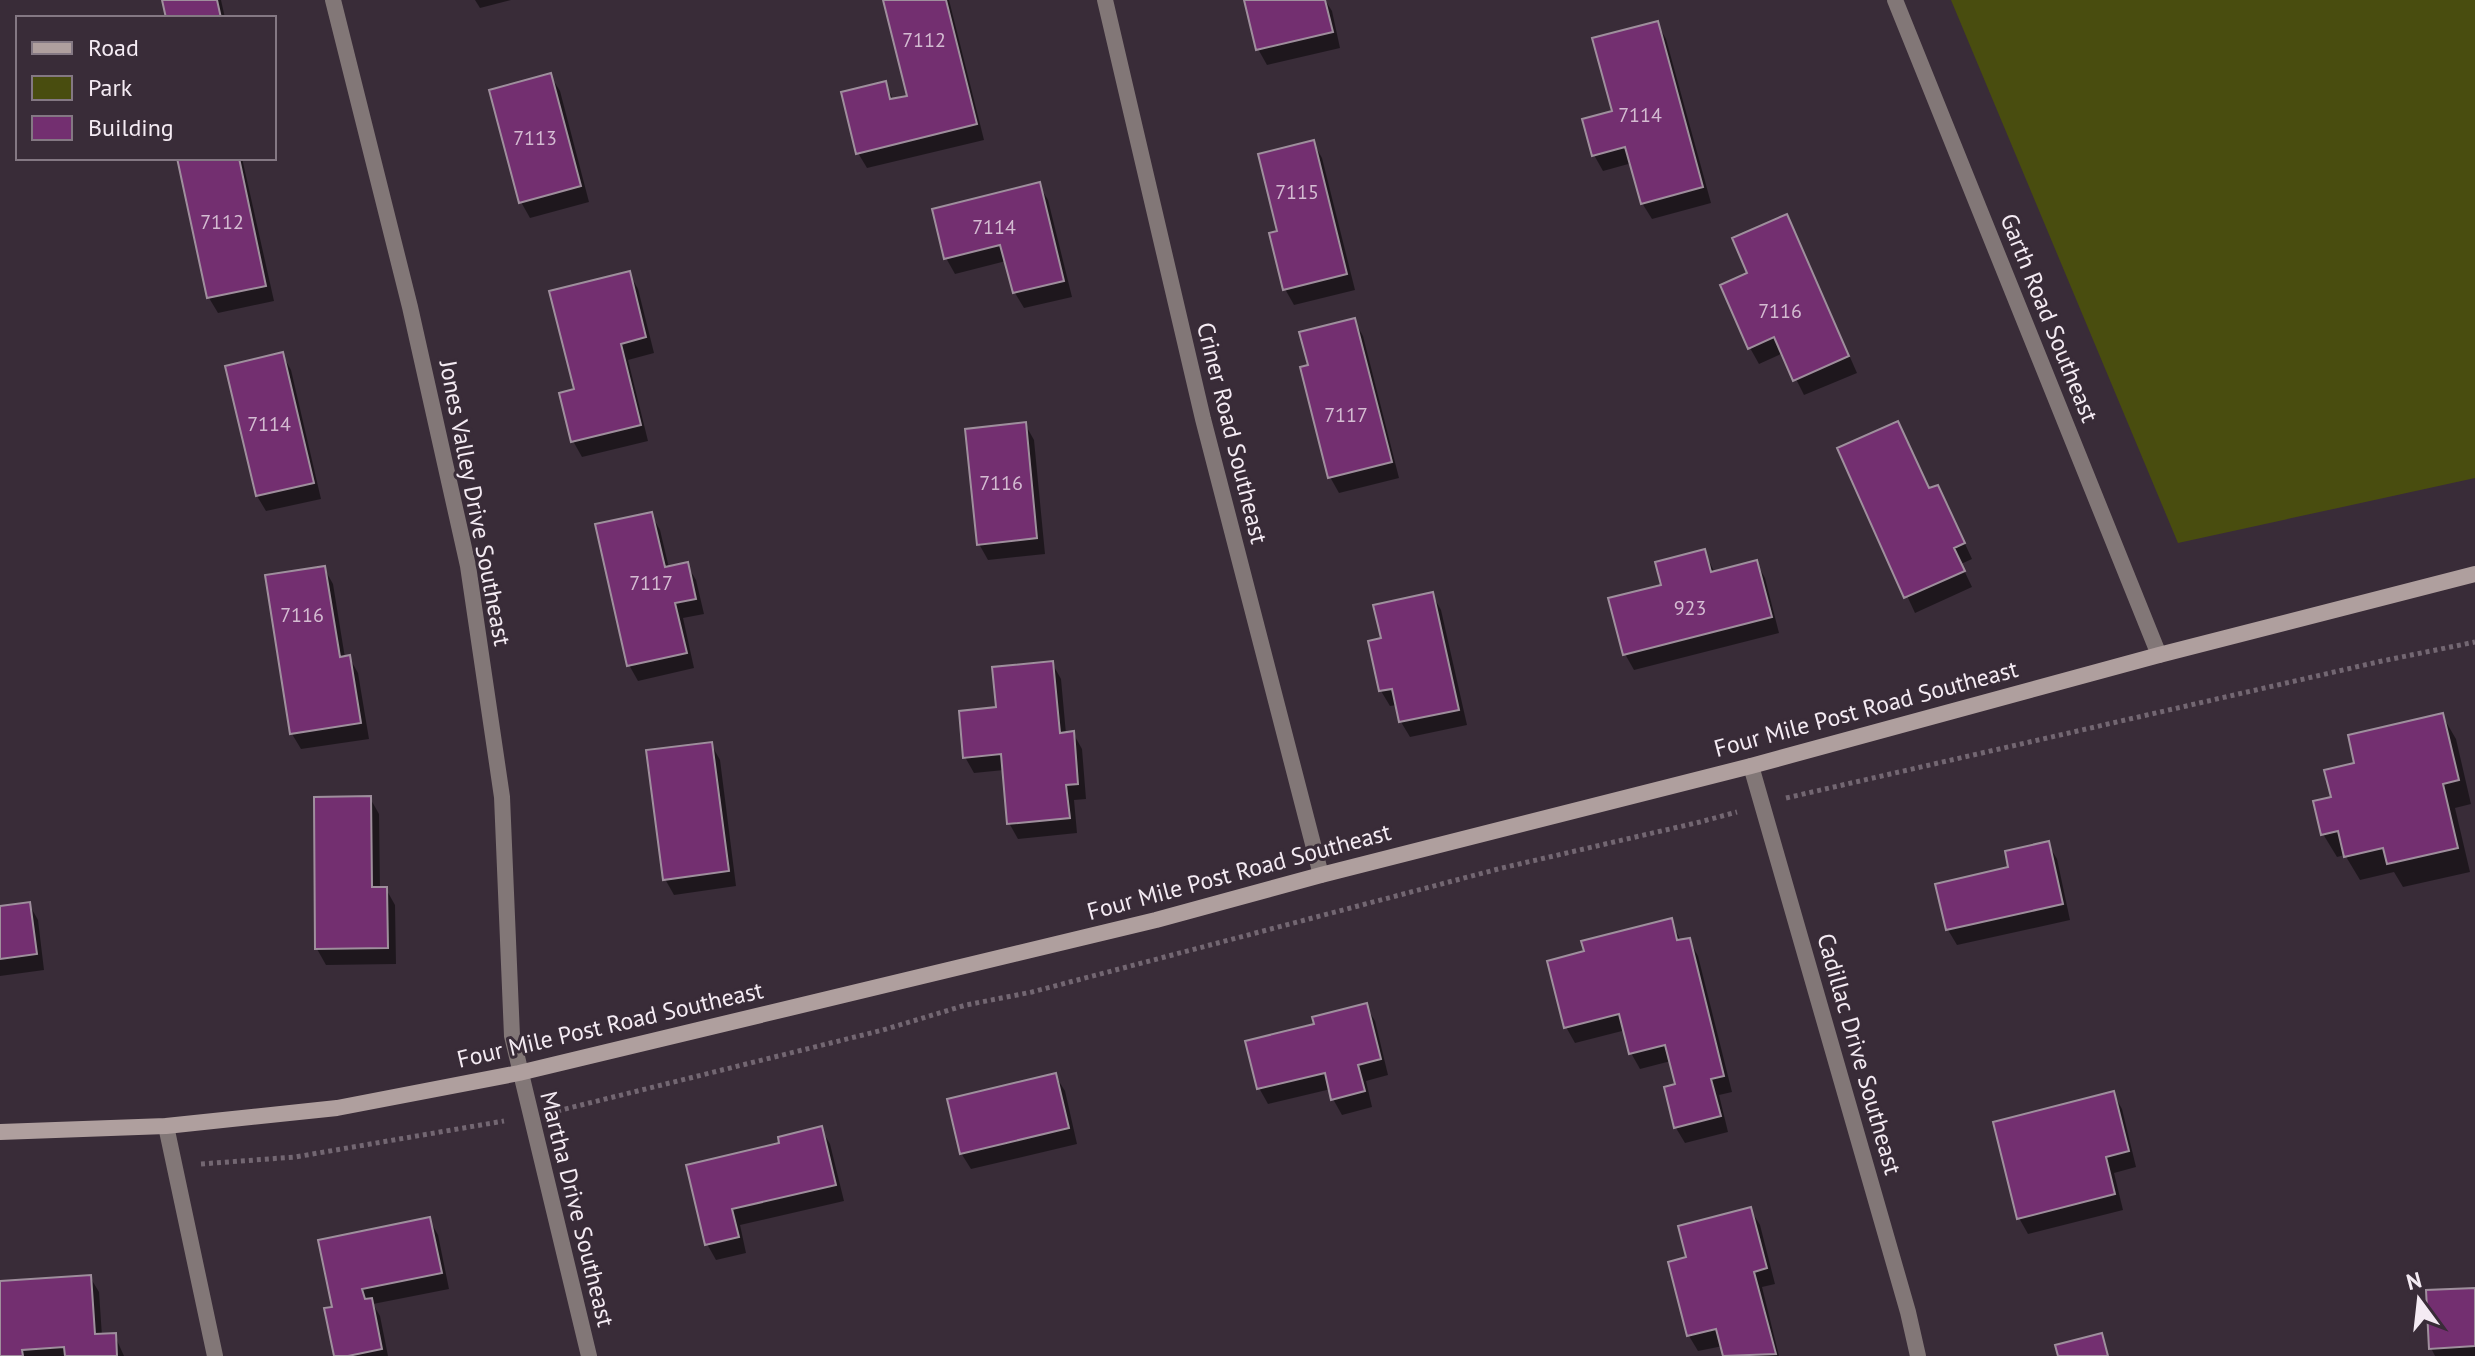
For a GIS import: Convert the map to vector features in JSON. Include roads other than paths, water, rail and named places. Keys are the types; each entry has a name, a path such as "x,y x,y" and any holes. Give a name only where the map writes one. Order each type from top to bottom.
{"main road":[{"name":"Four Mile Post Road Southeast","path":"0,1132 166,1126 337,1108 519,1073 1156,920 2475,574"}],"street":[{"name":"Jones Valley Drive Southeast","path":"333,0 410,307 468,566 502,797 512,1036 519,1073"},
{"name":"Criner Road Southeast","path":"1105,0 1203,419 1321,875"},
{"name":"Garth Road Southeast","path":"1895,0 2159,655"},
{"name":"Cadillac Drive Southeast","path":"1751,766 1918,1356"},
{"name":"Martha Drive Southeast","path":"519,1073 589,1356"},
{"path":"166,1126 215,1356"}]}
